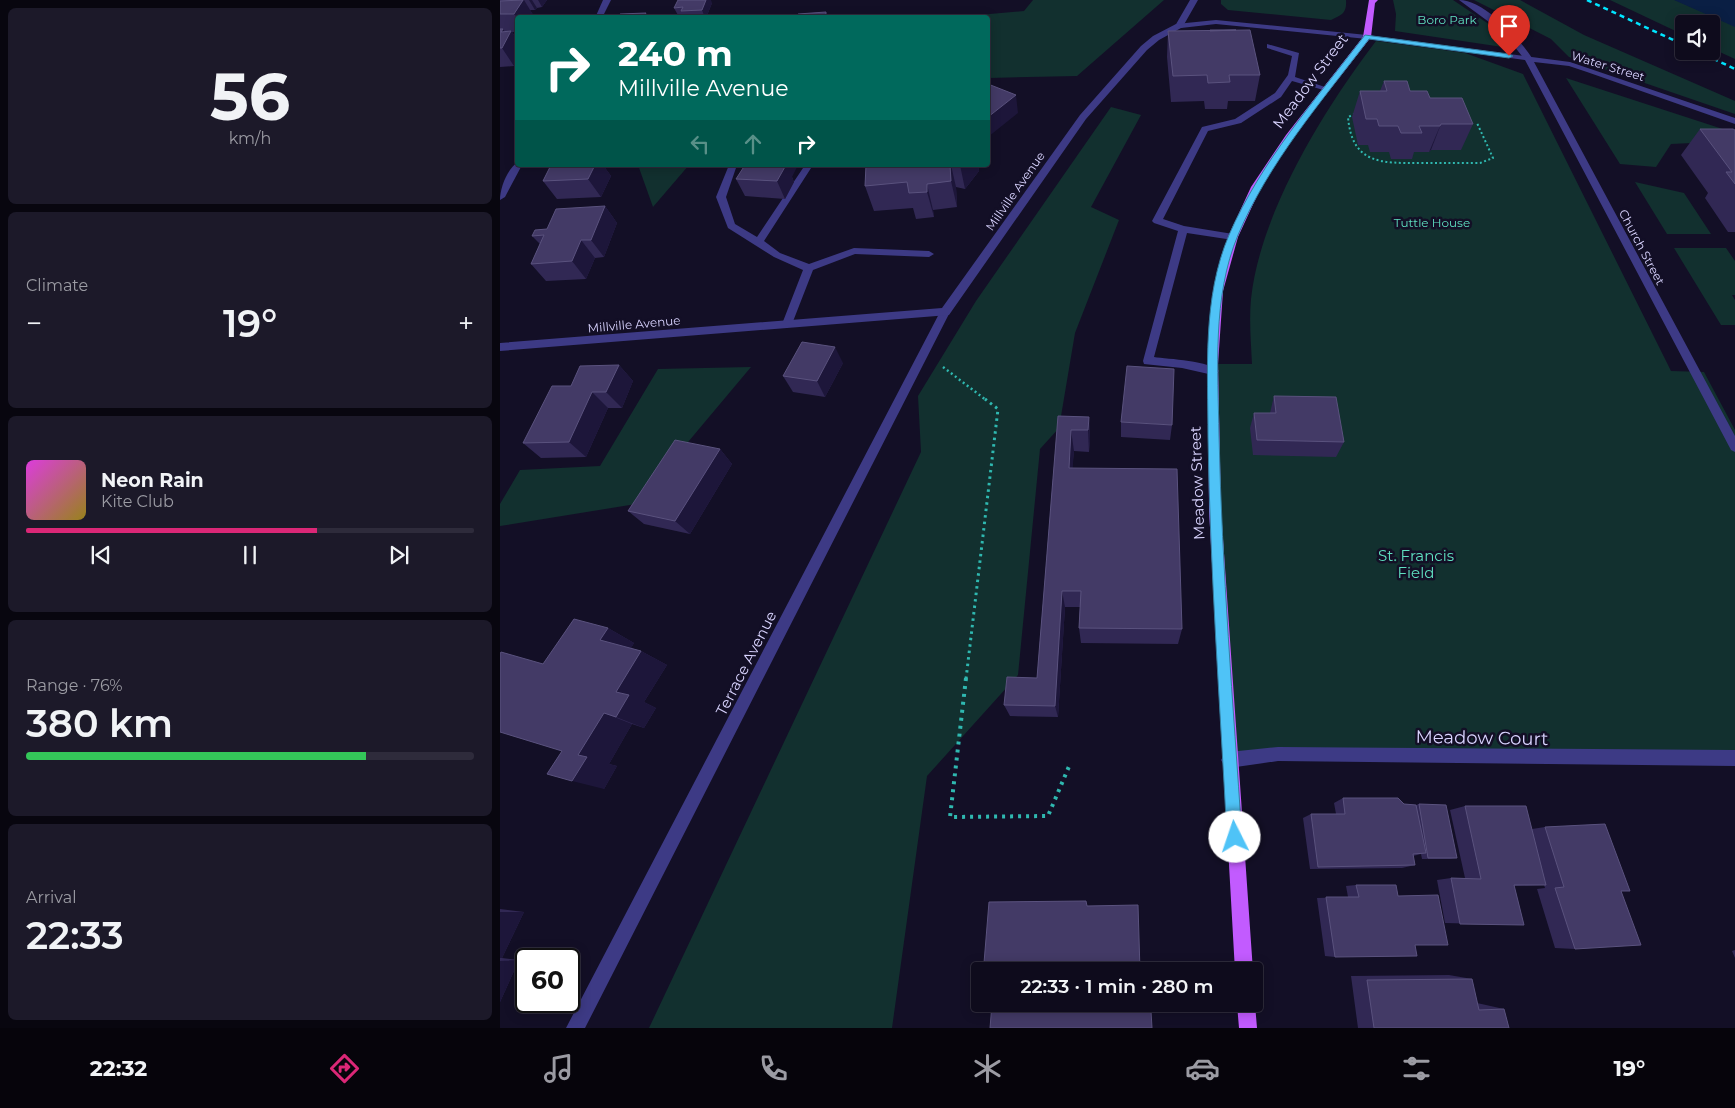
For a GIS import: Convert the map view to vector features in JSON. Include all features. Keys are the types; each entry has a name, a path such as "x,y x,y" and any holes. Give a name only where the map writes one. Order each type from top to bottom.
{"main road":[{"path":"1367,37 1371,1"},
{"name":"Meadow Street","path":"1243,962 1229,760 1215,510 1213,371 1214,326 1218,291 1233,236 1256,187 1289,137 1367,37"},
{"path":"1247,1012 1248,1028"}],"street":[{"path":"600,15 607,0"},
{"path":"1179,26 1194,0"},
{"path":"1462,0 1505,28 1518,42 1528,58"},
{"name":"Millville Avenue","path":"500,347 945,312 1082,117 1144,48 1165,32 1179,26 1216,22 1367,37 1528,58"},
{"path":"1233,236 1182,229 1157,221 1205,129 1238,121 1278,94 1290,78 1296,55 1270,46"},
{"name":"Water Street","path":"1528,58 1570,64 1590,70 1735,121"},
{"name":"Church Street","path":"1528,58 1735,447"},
{"path":"1290,78 1327,90"},
{"path":"500,197 517,167"},
{"path":"731,167 721,197 731,226 777,255 809,268 854,251 929,254"},
{"path":"758,242 808,167"},
{"path":"1182,229 1148,361 1182,364 1213,371"},
{"path":"787,324 809,268"},
{"name":"Terrace Avenue","path":"575,1028 945,312"},
{"name":"Meadow Court","path":"1229,760 1278,754 1735,758"}],"path":[{"path":"1359,112 1348,117 1348,125 1357,150 1373,160 1385,162 1480,163 1487,161 1493,158 1478,123"},
{"path":"925,353 998,409 950,817 1048,816 1070,764"}],"green space":[{"path":"1033,0 1164,0 1077,76 990,78 990,15 979,15 1024,11"},
{"path":"1221,0 1346,0 1346,8 1338,17 1331,20 1228,10 1221,4"},
{"name":"Boro Park","path":"1393,0 1453,0 1508,37 1516,49 1395,31 1396,14"},
{"path":"1474,0 1520,0 1584,35 1735,101 1735,114 1569,57 1551,39"},
{"path":"1610,0 1675,0 1710,15 1675,15 1675,31"},
{"path":"1720,20 1735,26 1735,59 1720,52"},
{"name":"St. Francis Field","path":"1376,41 1465,53 1523,74 1671,371 1704,372 1735,430 1735,762 1229,760 1213,364 1252,364 1251,299 1257,266 1267,232 1297,163 1336,98"},
{"path":"1566,78 1735,133 1733,141 1671,144 1656,167 1620,164"},
{"path":"1111,107 1141,115 1091,207 1119,220 1075,333 1059,428 1040,449 1018,675 927,776 892,1028 649,1028 921,452 918,396 976,301"},
{"path":"639,167 687,167 653,207"},
{"path":"1635,182 1684,193 1711,234 1667,234"},
{"path":"1674,248 1726,248 1735,261 1735,295 1732,295 1735,300 1735,325 1721,325"},
{"path":"751,367 636,504 500,526 500,504 520,470 600,466 658,369"}],"water":[{"path":"1674,0 1735,0 1735,27 1720,20 1720,15 1708,15"}],"building":[{"path":"523,0 514,14 500,14 500,1"},
{"path":"678,0 706,0 702,10 681,11 683,7 674,8"},
{"path":"826,12 826,15 798,14"},
{"path":"646,13 645,15 620,14"},
{"path":"500,29 503,29 501,32 511,31 502,48 500,48"},
{"path":"1250,30 1260,75 1229,75 1230,82 1208,83 1207,75 1173,76 1168,31"},
{"path":"1384,81 1407,81 1410,91 1427,91 1430,98 1462,98 1473,124 1419,126 1422,133 1401,133 1398,126 1379,126 1377,119 1366,119 1360,91 1387,91"},
{"path":"990,85 1016,95 990,115"},
{"path":"1700,129 1735,130 1735,184 1726,172 1732,172"},
{"path":"550,167 594,167 588,179 543,181"},
{"path":"744,167 785,167 777,181 736,179"},
{"path":"866,167 950,167 951,181 927,184 927,192 909,193 907,182 865,186"},
{"path":"605,206 591,240 581,240 572,261 531,264 544,235 532,236 535,230 547,229 556,209"},
{"path":"802,342 835,347 817,381 783,376"},
{"path":"619,365 606,392 592,392 569,442 523,443 552,386 571,386 580,366"},
{"path":"1127,366 1174,369 1172,425 1121,422"},
{"path":"1274,396 1336,397 1344,442 1257,440 1254,413 1276,413"},
{"path":"1058,416 1089,417 1088,430 1071,430 1069,468 1177,469 1182,629 1079,628 1081,591 1062,591 1055,706 1004,705 1007,677 1037,678"},
{"path":"675,440 720,449 675,521 628,511"},
{"path":"574,619 608,628 600,640 641,651 616,692 629,695 616,717 604,713 578,755 587,757 572,781 547,774 562,751 500,732 500,654 501,652 543,664"},
{"path":"1343,798 1398,798 1404,804 1416,805 1426,853 1413,854 1415,865 1318,867 1311,814 1345,814"},
{"path":"1419,804 1446,805 1457,858 1428,858"},
{"path":"1465,806 1526,806 1546,885 1514,885 1524,925 1460,924 1451,878 1481,879"},
{"path":"1605,824 1630,891 1621,891 1641,945 1575,949 1555,888 1564,887 1545,827"},
{"path":"1356,885 1396,885 1398,896 1438,895 1448,945 1415,945 1417,956 1335,957 1326,897 1359,897"},
{"path":"1086,901 1087,906 1138,905 1140,962 984,962 989,902"},
{"path":"1472,979 1479,1010 1504,1009 1509,1028 1374,1028 1367,980"},
{"path":"991,1012 1151,1012 1152,1028 990,1028"}],"railway":[{"path":"1587,0 1675,41"},
{"path":"1716,60 1735,69"}],"route":[{"path":"1235,837 1215,510 1213,371 1214,326 1218,291 1233,236 1256,187 1289,137 1367,37 1509,56"}],"park label":[{"name":"Tuttle House","path":"1432,222"}]}
